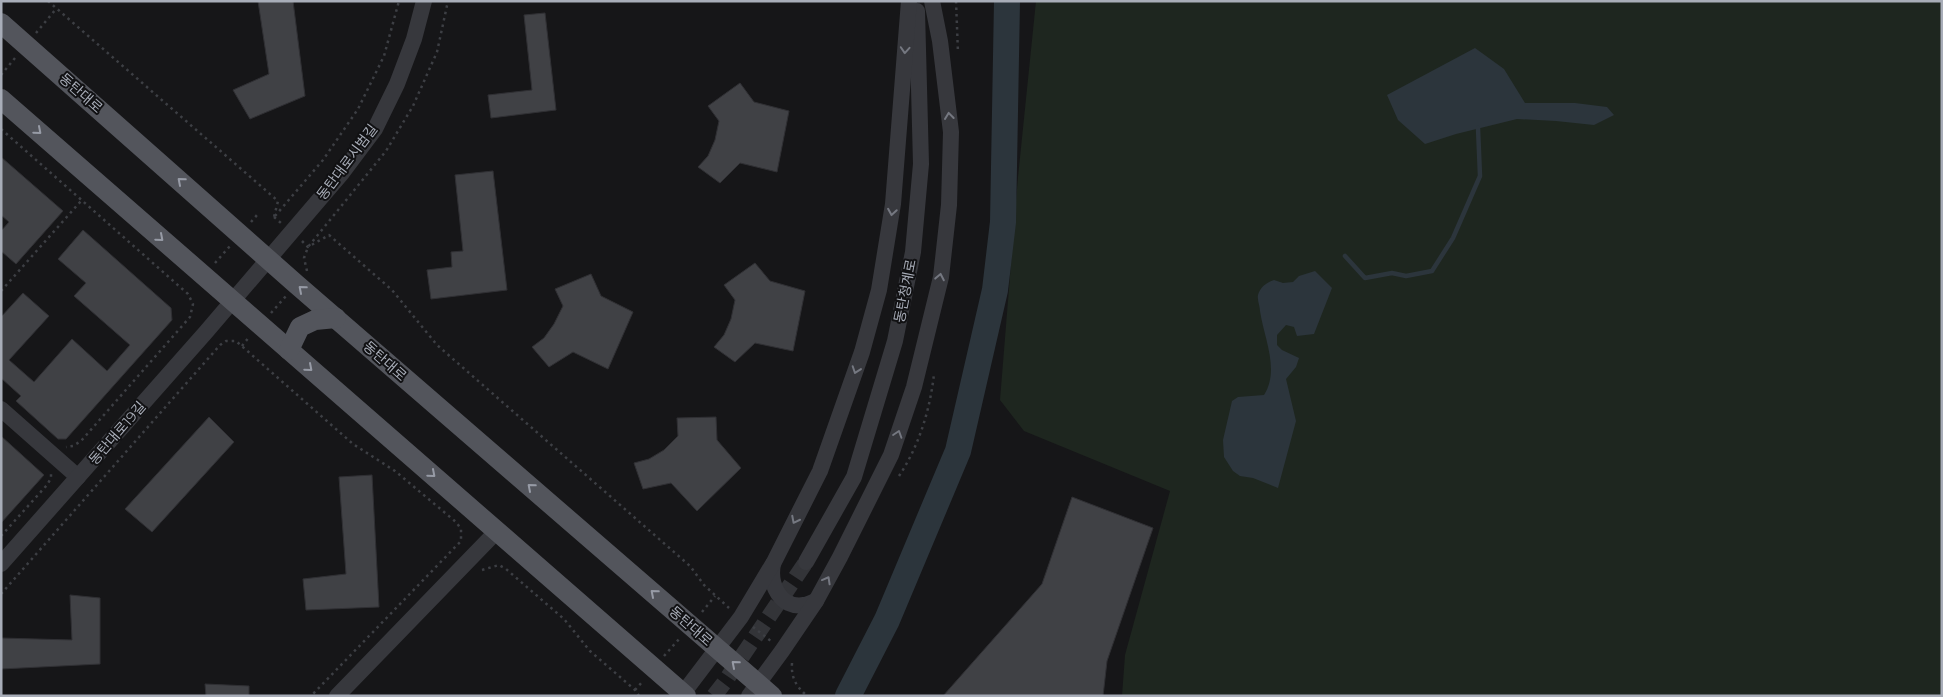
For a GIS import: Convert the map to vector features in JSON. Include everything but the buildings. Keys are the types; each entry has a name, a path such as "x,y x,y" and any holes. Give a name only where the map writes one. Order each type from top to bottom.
{"main road":[{"name":"동탄대로","path":"2,26 268,259 302,277 336,318 691,625 717,648 759,692"},
{"path":"1,99 684,695"},
{"path":"289,350 300,327 315,320 336,318"}],"street":[{"name":"동탄대로시범길","path":"232,300 342,173 375,129 397,84 414,39 424,1"},
{"path":"684,695 740,617 774,562 820,471 862,352 879,290 894,204 909,1"},
{"name":"동탄청계로","path":"806,562 854,477 879,399 899,323 913,252 921,164 917,1"},
{"path":"759,692 782,651 816,601 891,455 914,387 940,278 949,205 951,132 940,41 932,1"},
{"name":"동탄대로19길","path":"1,564 232,300"},
{"path":"1,409 78,477"},
{"path":"337,696 497,531"},
{"path":"774,562 771,575 772,585 779,595 788,603 803,606 816,601"}],"path":[{"path":"48,1 278,201 274,217 323,160 358,109 384,56 399,1"},
{"path":"41,27 56,9"},
{"path":"1,130 188,294 193,304 190,317 81,441 73,446 63,446"},
{"path":"1,291 82,200"},
{"path":"188,294 257,215"},
{"path":"308,246 328,235 392,290 437,345 690,566 715,596 635,690"},
{"path":"242,346 302,277"},
{"path":"1,594 220,345 230,340 236,341 353,444 395,471 456,522 461,529 461,541 311,696"},
{"path":"1,536 47,485 51,478 51,470"},
{"path":"476,574 491,566 499,565 506,569 564,618 590,651 635,690 639,696"}],"shaded area":[{"path":"1036,1 1942,1 1942,696 1122,696 1125,655 1170,491 1024,431 1000,400 1018,177"},
{"path":"1475,48 1504,69 1525,103 1575,103 1607,107 1614,115 1594,125 1517,119 1456,134 1425,144 1398,120 1387,95"},
{"path":"1315,271 1332,288 1314,334 1297,336 1294,327 1286,325 1277,335 1277,345 1282,350 1299,358 1296,367 1286,379 1296,421 1278,488 1253,478 1240,476 1233,471 1224,457 1223,440 1232,401 1238,397 1264,395 1269,385 1271,375 1270,354 1258,299 1260,290 1274,280 1283,283 1293,282 1299,276"}],"waterway":[{"path":"848,696 887,620 958,451 995,290 1003,222 1007,1"},
{"path":"1345,256 1365,278 1392,273 1406,276 1432,271 1453,238 1480,176 1478,128"}],"tunnel":[{"path":"714,696 806,562"}]}
